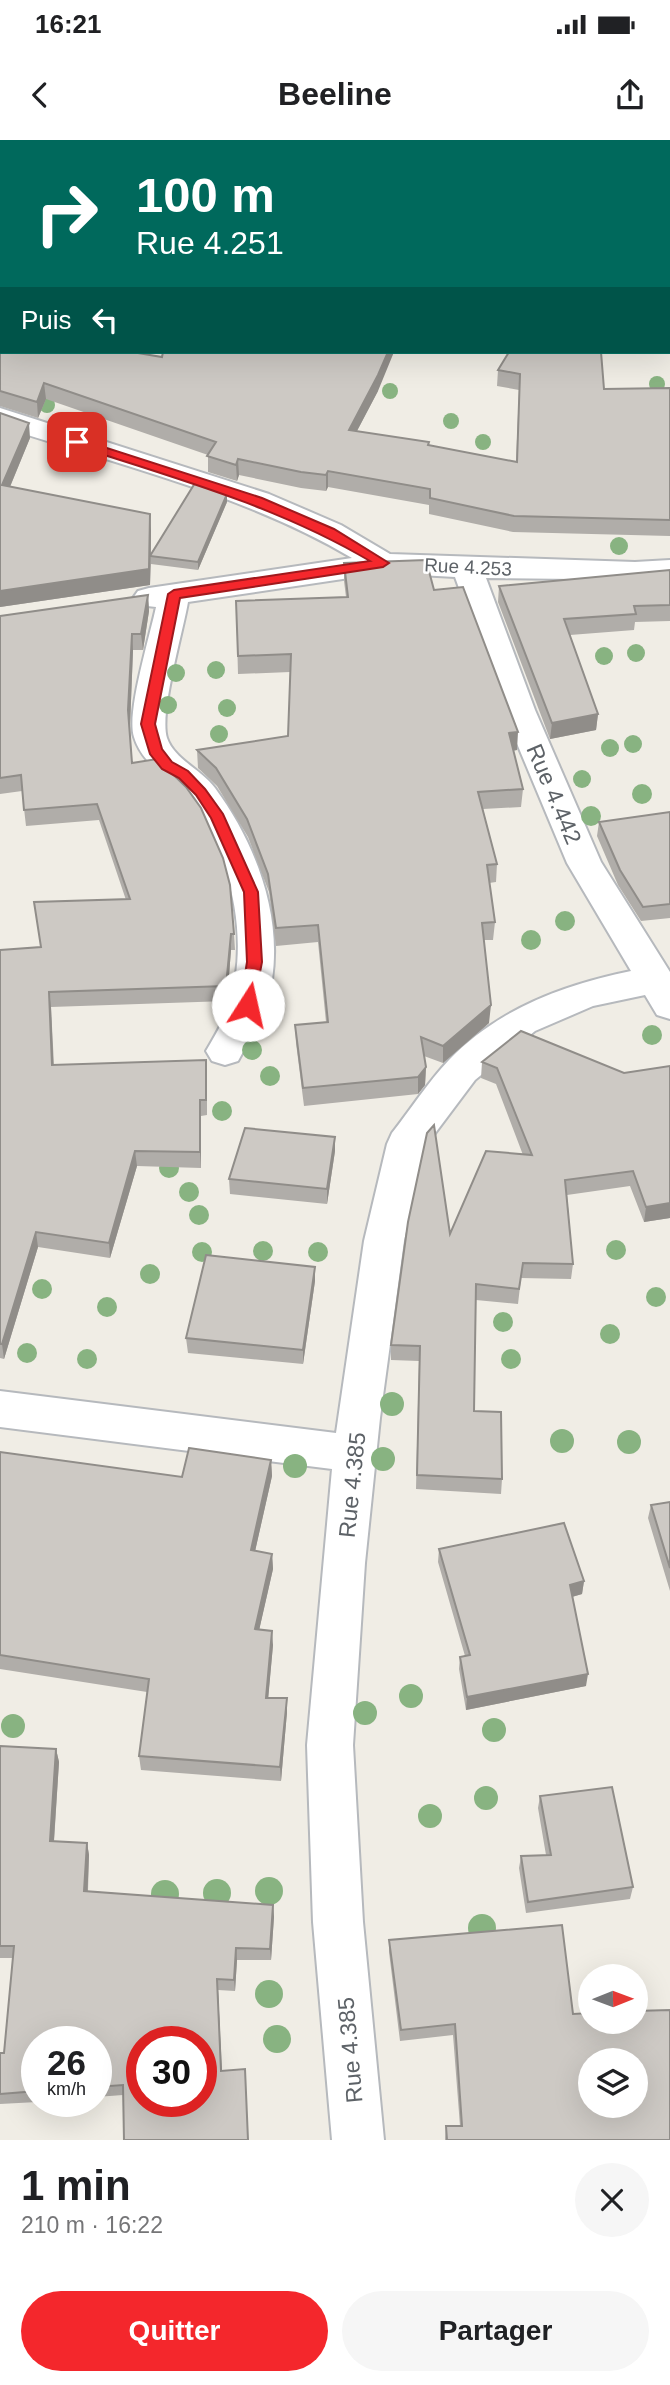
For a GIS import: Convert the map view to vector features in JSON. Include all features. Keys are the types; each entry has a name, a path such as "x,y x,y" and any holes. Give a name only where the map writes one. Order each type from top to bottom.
{"street":[{"name":"Rue 4.253","path":"0,417 258,500 330,532 383,563 467,568 635,572 670,570"},
{"path":"121,602 383,563"},
{"name":"Rue 4.442","path":"467,568 519,710 584,863 663,992"},
{"path":"174,594 148,724 155,751 167,766 184,774 201,792 218,817 251,892 255,924 255,962 248,1005 225,1051"},
{"name":"Rue 4.385","path":"358,2140 338,1922 330,1745 343,1563 356,1454 384,1241 406,1144 462,1070 522,1021 586,994 663,992"},
{"path":"0,1409 356,1454"}],"building":[{"path":"0,354 144,354 162,357 163,354 387,354 349,430 429,442 428,445 517,462 520,374 498,370 508,354 601,354 604,389 670,388 670,520 514,516 430,498 430,489 328,471 326,475 301,472 238,459 236,465 207,456 216,442 44,383 37,402 0,391"},
{"path":"0,413 29,423 2,485 150,514 149,569 0,591"},
{"path":"195,483 227,494 198,562 150,556"},
{"path":"426,560 434,590 463,587 518,732 509,733 523,789 478,792 497,864 487,865 495,922 482,923 491,1005 443,1046 421,1037 426,1067 418,1077 303,1088 295,1025 328,1022 318,925 276,928 268,874 247,819 216,768 197,750 288,736 291,654 238,656 236,601 348,597 344,563"},
{"path":"670,570 670,605 634,606 636,614 564,619 598,714 552,723 499,586"},
{"path":"148,595 141,634 132,634 128,710 132,763 157,759 186,787 201,808 223,858 230,885 234,934 231,934 226,986 49,992 52,1065 206,1060 206,1100 200,1100 200,1152 135,1151 109,1243 36,1232 0,1344 0,950 41,947 34,902 130,899 97,804 24,810 21,775 0,778 0,616"},
{"path":"670,812 670,904 643,907 620,870 599,822"},
{"path":"521,1031 624,1073 670,1066 670,1203 646,1207 633,1171 565,1180 573,1264 523,1263 519,1289 476,1284 474,1411 501,1412 502,1479 417,1475 420,1346 391,1345 408,1222 427,1133 434,1125 450,1234 486,1151 532,1155 497,1068 482,1062"},
{"path":"245,1128 335,1137 327,1189 229,1179"},
{"path":"206,1255 315,1267 303,1350 186,1338"},
{"path":"189,1448 271,1460 251,1550 272,1554 255,1629 272,1631 266,1698 287,1698 280,1767 139,1756 149,1679 0,1655 0,1452 182,1477"},
{"path":"670,1502 670,1568 651,1505"},
{"path":"564,1523 584,1581 570,1585 588,1674 467,1697 460,1657 470,1655 439,1549"},
{"path":"0,1746 56,1749 50,1841 87,1843 84,1891 273,1905 270,1949 236,1948 234,1980 217,1979 221,2071 245,2069 248,2140 124,2140 123,2085 112,2086 112,2026 21,2026 21,2092 0,2094 0,2053 4,2053 14,1946 0,1946"},
{"path":"612,1787 633,1887 528,1902 521,1856 551,1855 540,1796"},
{"path":"562,1925 573,2014 578,2014 578,2034 648,2034 648,2011 670,2010 670,2140 447,2140 446,2126 462,2126 455,2024 401,2030 389,1940"}],"route":[{"path":"77,442 258,500 330,532 383,563 174,594 148,724 155,751 167,766 184,774 201,792 218,817 251,892 255,924 255,962 248,1005"}]}
